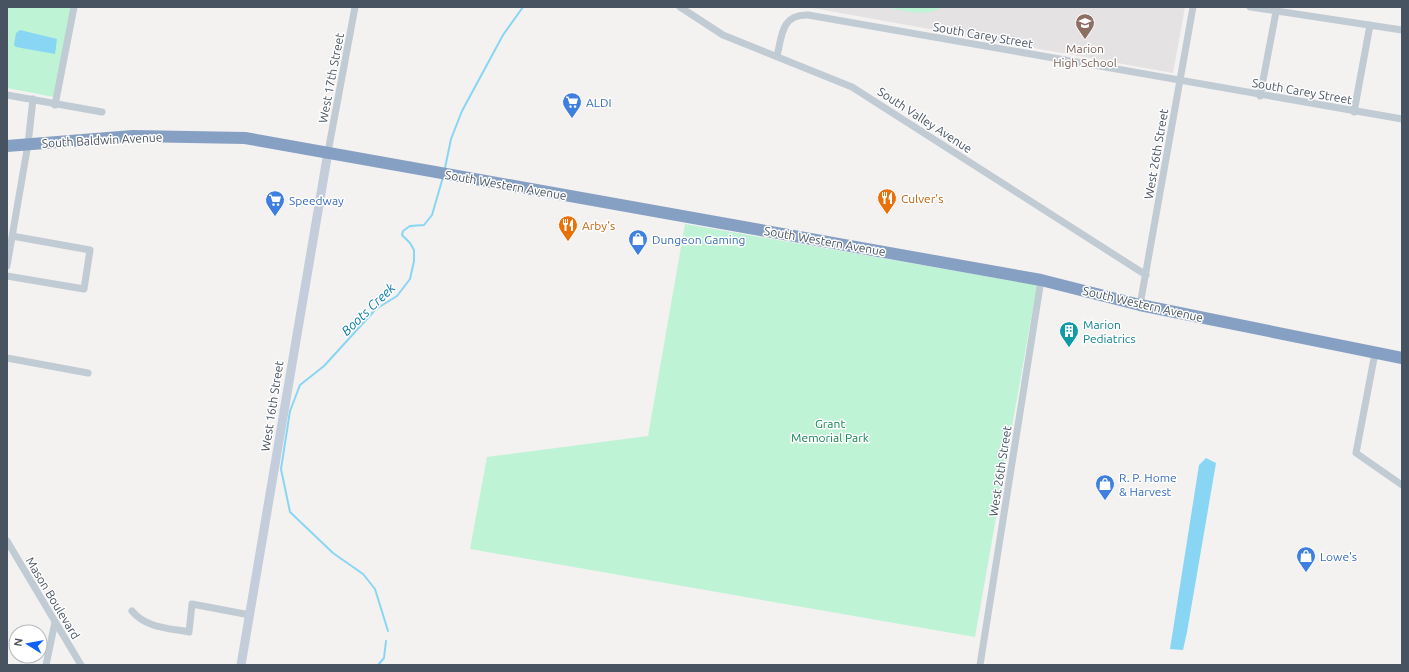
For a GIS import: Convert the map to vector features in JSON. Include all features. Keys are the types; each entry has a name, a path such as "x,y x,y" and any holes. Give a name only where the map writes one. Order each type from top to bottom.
{"highway":[{"name":"South Baldwin Avenue","path":"7,146 133,136 245,138"},
{"name":"South Western Avenue","path":"245,138 1042,280 1140,305 1402,358"}],"street":[{"path":"56,105 74,7"},
{"name":"West 17th Street","path":"328,152 355,7"},
{"name":"South Valley Avenue","path":"680,7 722,35 852,87 1146,275"},
{"name":"West 26th Street","path":"1140,305 1192,7"},
{"path":"1250,7 1402,30"},
{"path":"1260,96 1276,12"},
{"name":"South Carey Street","path":"777,56 783,30 788,20 796,15 808,15 1260,96 1402,119"},
{"path":"1354,112 1370,25"},
{"path":"7,95 33,99 56,105 102,112"},
{"path":"7,266 28,144 33,99"},
{"name":"West 16th Street","path":"241,665 328,152"},
{"path":"7,276 84,289 90,250 12,236"},
{"name":"West 26th Street","path":"980,665 1042,280"},
{"path":"1374,353 1356,453 1402,485"},
{"path":"7,358 88,373"},
{"name":"Mason Boulevard","path":"7,541 81,665"},
{"path":"132,611 138,618 146,623 159,627 189,632 192,604 250,615"},
{"path":"46,665 55,622"}],"shaded area":[{"name":"Marion High School","path":"807,7 1185,7 1173,73"}],"green space":[{"path":"7,7 71,7 54,97 7,88"},
{"path":"884,7 943,7 921,13"},
{"name":"Grant Memorial Park","path":"685,224 1037,285 975,637 470,549 487,457 648,436"}],"water":[{"path":"20,30 57,39 55,54 16,47 14,45 16,33"},
{"path":"1206,458 1216,463 1187,632 1183,650 1170,649 1199,465"}],"waterway":[{"name":"Boots Creek","path":"445,168 451,139 462,111 503,35 523,7"},
{"name":"Boots Creek","path":"388,631 375,589 363,574 333,553 290,512 281,469 290,411 300,385 324,366 376,309 397,296 410,279 414,261 414,250 410,243 402,235 403,231 410,226 424,225 432,215 443,177"},
{"name":"Boots Creek","path":"378,665 384,658 386,641"}],"place":[{"name":"Marion High School","path":"1085,40"},
{"name":"ALDI","path":"572,119"},
{"name":"Culver's","path":"887,215"},
{"name":"Speedway","path":"275,217"},
{"name":"Arby's","path":"568,242"},
{"name":"Dungeon Gaming","path":"638,256"},
{"name":"Marion Pediatrics","path":"1069,348"},
{"name":"R. P. Home & Harvest","path":"1105,501"},
{"name":"Lowe's","path":"1306,573"}]}
